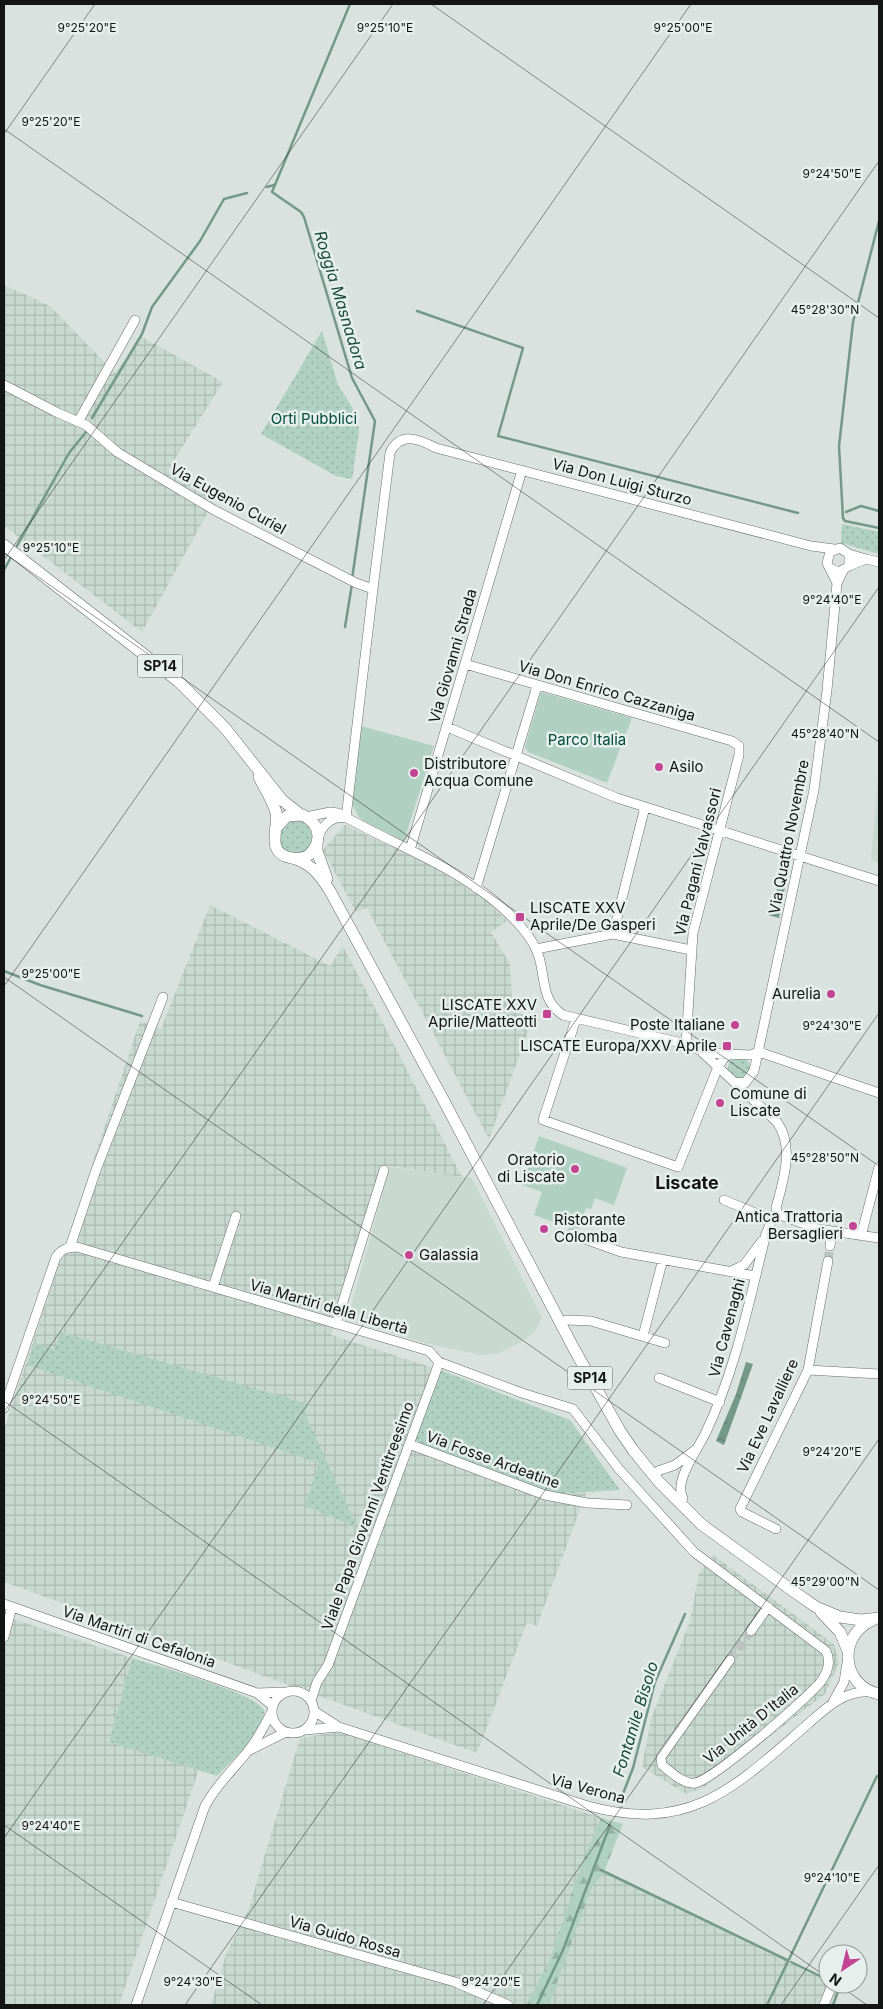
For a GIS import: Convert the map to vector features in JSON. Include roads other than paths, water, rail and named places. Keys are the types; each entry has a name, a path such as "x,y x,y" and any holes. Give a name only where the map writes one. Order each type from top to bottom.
{"main road":[{"name":"SP14","path":"4,545 160,666 202,704 242,748 282,800 316,826 317,851 330,891"},
{"name":"SP14","path":"242,748 274,807 277,817 274,838 276,847 282,853 315,870 330,891 486,1180 573,1347 620,1431 647,1467 674,1498 701,1524 816,1607 838,1629 852,1673 858,1682 878,1693"},
{"path":"275,828 285,817 304,816"},
{"path":"292,858 307,855 318,841"},
{"name":"SP14","path":"486,1180 530,1253 616,1413 658,1471 732,1546"},
{"name":"SP14","path":"816,1607 844,1618 878,1619"},
{"name":"SP14","path":"848,1656 857,1630 866,1623 878,1619"}],"street":[{"path":"78,422 135,320"},
{"name":"Via Eugenio Curiel","path":"4,385 91,428 117,452 202,503 356,583 373,589"},
{"name":"Via Don Luigi Sturzo","path":"373,589 390,453 394,445 403,439 415,438 436,448 811,546 834,550"},
{"name":"Via Giovanni Strada","path":"410,850 522,470"},
{"name":"Via Don Luigi Sturzo","path":"811,546 827,559"},
{"path":"866,558 846,568 832,569 827,559 834,550 840,548 849,554 866,558 879,562"},
{"path":"846,568 849,554"},
{"name":"Via Quattro Novembre","path":"755,1066 801,856 821,740 837,583 846,568"},
{"name":"Via Quattro Novembre","path":"832,569 837,583"},
{"path":"346,818 373,589"},
{"name":"Via Don Enrico Cazzaniga","path":"465,664 732,741 739,746"},
{"path":"476,888 537,686"},
{"path":"446,727 608,795 879,881"},
{"name":"Via Pagani Valvassori","path":"686,1044 691,950 698,908 739,755 739,746"},
{"path":"613,934 645,807"},
{"path":"304,816 332,812 410,850 476,888 513,919 529,938 536,950 550,1003 561,1013 576,1019 686,1044 709,1054 753,1055 759,1052 877,1090"},
{"path":"318,841 327,823 337,817 346,818"},
{"path":"536,950 613,934 691,950"},
{"path":"4,1408 56,1257 65,1248 70,1247 96,1170 163,997"},
{"path":"576,1019 543,1120 678,1167 718,1067 730,1054"},
{"path":"699,1050 734,1082 744,1083 752,1075"},
{"path":"726,1075 724,1062 730,1054"},
{"path":"745,1055 753,1060 755,1066 752,1075 750,1098"},
{"name":"Via Cavenaghi","path":"683,1498 680,1483 720,1402 737,1355 766,1234 775,1217 787,1159 786,1143 778,1124 734,1082"},
{"path":"861,1236 879,1167"},
{"path":"336,1324 384,1170"},
{"path":"724,1200 775,1217 832,1232 879,1238"},
{"path":"213,1287 236,1216"},
{"path":"830,1246 832,1232"},
{"path":"571,1234 612,1250 756,1276"},
{"path":"730,1271 744,1264 766,1234"},
{"name":"Via Martiri della Libertà","path":"70,1247 77,1247 429,1351 437,1359"},
{"path":"643,1336 663,1259"},
{"name":"Via Eve Lavalliere","path":"776,1529 744,1513 740,1509 808,1370 828,1261"},
{"path":"566,1320 591,1321 665,1342"},
{"name":"Viale Papa Giovanni Ventitreesimo","path":"311,1701 317,1682 328,1666 409,1444 437,1359"},
{"name":"Via Unità D'Italia","path":"437,1359 522,1393 573,1409 619,1469 694,1552 716,1571 825,1649 829,1661 826,1673 808,1696 720,1769 701,1781 687,1782 662,1765 661,1757 730,1660"},
{"path":"808,1370 879,1374"},
{"path":"659,1378 720,1402"},
{"name":"Via Fosse Ardeatine","path":"409,1444 544,1495 587,1503 627,1505"},
{"path":"658,1471 675,1465 698,1449"},
{"path":"4,1636 8,1606"},
{"name":"Via Martiri di Cefalonia","path":"8,1606 257,1693 290,1692"},
{"path":"751,1630 768,1607"},
{"name":"Via Verona","path":"833,1702 844,1682 848,1656"},
{"path":"136,2005 209,1798 229,1770 248,1752 263,1730 272,1709 281,1695 317,1682"},
{"path":"272,1709 275,1724 286,1732 292,1734 305,1730 312,1722 314,1711 311,1701 303,1694 290,1692"},
{"name":"Via Martiri di Cefalonia","path":"257,1693 272,1709"},
{"name":"Via Verona","path":"314,1711 338,1727 588,1806 620,1813 649,1815 697,1805 726,1790 754,1770 833,1702 856,1693 878,1693"},
{"name":"Via Verona","path":"305,1730 338,1727"},
{"path":"248,1752 286,1732"},
{"name":"Via Guido Rossa","path":"171,1902 455,1982 508,2005"}],"water":[{"path":"787,860 790,861 779,918 768,915"},
{"path":"746,1362 753,1364 724,1445 716,1441 736,1394"}],"waterway":[{"name":"Roggia Masnadora","path":"350,4 272,192 301,212 304,217 352,378 375,421 352,579"},
{"name":"Roggia Masnadora","path":"267,187 274,185"},
{"path":"92,418 142,334 152,307 200,241 224,199 247,193"},
{"path":"879,221 853,322 839,446 843,518 845,521 879,528"},
{"path":"417,311 523,348 498,436 798,513"},
{"path":"17,546 69,453 86,432"},
{"path":"846,512 861,506 879,511"},
{"path":"4,570 11,557"},
{"name":"Roggia Masnadora","path":"345,627 352,584"},
{"path":"4,971 40,985 142,1016"},
{"name":"Fontanile Bisolo","path":"619,1804 633,1768 655,1682 685,1614"},
{"path":"767,2005 877,1776 879,1777"},
{"name":"Fontanile Bisolo","path":"537,2005 563,1950 610,1825"},
{"path":"601,1870 787,1960"},
{"path":"791,1962 818,1975"},
{"path":"833,2005 837,1994"}],"tunnel":[{"path":"828,1261 830,1246"},
{"path":"730,1660 751,1631"}],"place":[{"name":"Asilo","path":"659,767"},
{"name":"Distributore Acqua Comune","path":"414,773"},
{"name":"LISCATE XXV Aprile/De Gasperi","path":"520,917"},
{"name":"Aurelia","path":"831,994"},
{"name":"LISCATE XXV Aprile/Matteotti","path":"547,1014"},
{"name":"Poste Italiane","path":"735,1025"},
{"name":"LISCATE Europa/XXV Aprile","path":"727,1046"},
{"name":"Comune di Liscate","path":"720,1103"},
{"name":"Oratorio di Liscate","path":"575,1169"},
{"name":"Antica Trattoria Bersaglieri","path":"853,1226"},
{"name":"Ristorante Colomba","path":"544,1229"},
{"name":"Galassia","path":"409,1255"}],"district":[{"name":"Liscate","path":"687,1183"}],"park label":[{"name":"Orti Pubblici","path":"314,419"},
{"name":"Parco Italia","path":"587,740"}]}
